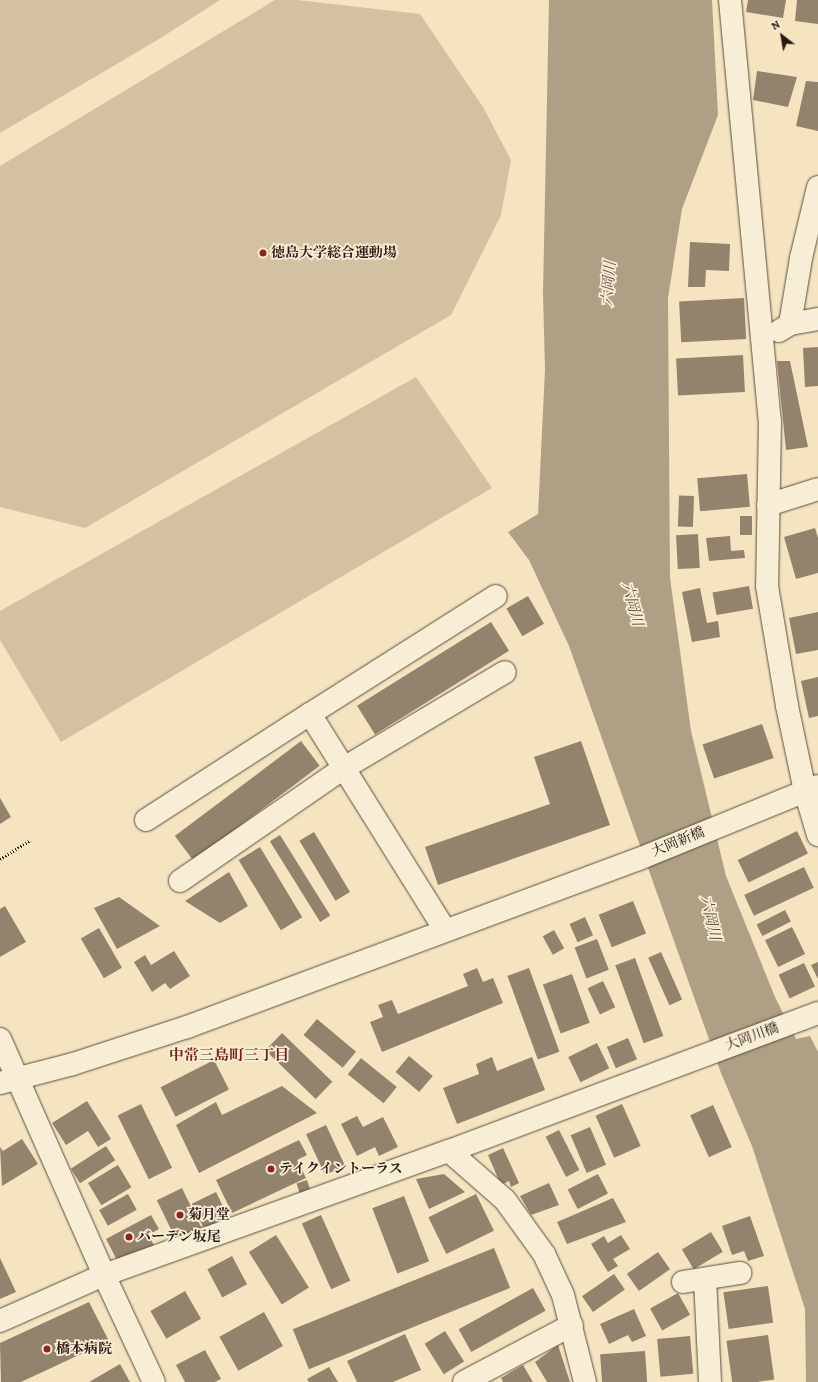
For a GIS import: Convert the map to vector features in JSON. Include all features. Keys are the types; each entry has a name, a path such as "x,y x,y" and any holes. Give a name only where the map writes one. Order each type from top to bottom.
{"street":[{"path":"730,0 770,421 767,586 787,706 812,788 818,835"},
{"path":"790,324 801,258 818,187"},
{"path":"763,342 790,324 818,319"},
{"path":"768,505 818,489"},
{"path":"146,820 496,596"},
{"path":"180,880 344,768 505,672"},
{"path":"310,714 445,930"},
{"name":"大岡新橋","path":"8,1081 187,1028 639,858 812,788"},
{"name":"大岡川橋","path":"0,1321 104,1275 449,1151 818,1013"},
{"path":"0,1039 8,1081 104,1275 154,1382"},
{"path":"449,1151 505,1200 544,1254 563,1295 572,1325 584,1382"},
{"path":"683,1282 740,1273"},
{"path":"705,1279 710,1382"},
{"path":"464,1382 572,1325"}],"path":[{"path":"0,859 31,840"}],"shaded area":[{"path":"0,0 220,0 159,39 0,133"},
{"path":"275,0 297,0 420,14 483,107 511,160 501,215 451,315 85,528 0,507 0,166"},
{"path":"416,377 492,488 61,742 0,640 0,611"}],"water":[{"name":"六岡川","path":"549,0 712,0 718,115 682,209 668,298 670,578 691,731 726,876 775,997 796,1039 810,1036 818,1052 818,1382 806,1382 805,1309 752,1146 721,1073 569,646 529,560 508,532 538,514 545,370 543,293"}],"building":[{"path":"748,0 786,0 783,18 746,12"},
{"path":"797,0 818,0 818,24 795,21"},
{"path":"757,71 797,77 788,107 753,100"},
{"path":"806,81 818,82 818,131 796,126"},
{"path":"690,242 730,244 729,271 706,270 705,287 688,287"},
{"path":"744,298 746,339 681,342 679,301"},
{"path":"818,347 818,386 805,387 803,348"},
{"path":"743,355 745,392 678,395 676,359"},
{"path":"777,361 790,361 808,447 786,450"},
{"path":"747,474 750,507 700,511 697,478"},
{"path":"679,495 694,496 693,527 678,526"},
{"path":"740,516 752,516 752,535 740,535"},
{"path":"815,528 818,538 818,573 796,579 784,537"},
{"path":"698,534 700,568 678,569 676,535"},
{"path":"730,536 731,551 744,550 745,558 709,561 706,538"},
{"path":"749,586 753,609 717,615 713,592"},
{"path":"700,588 707,623 718,621 720,637 692,642 682,592"},
{"path":"528,596 544,624 522,636 506,608"},
{"path":"818,612 818,650 796,654 789,618"},
{"path":"491,622 509,651 375,735 357,706"},
{"path":"818,677 818,716 809,718 801,681"},
{"path":"762,724 774,758 714,779 702,745"},
{"path":"301,741 320,766 193,861 175,836"},
{"path":"581,741 610,825 438,885 425,847 550,804 534,757"},
{"path":"0,798 11,817 0,824"},
{"path":"797,831 808,853 749,882 738,860"},
{"path":"314,832 350,892 335,901 299,841"},
{"path":"280,835 330,916 320,922 270,841"},
{"path":"260,847 302,917 281,930 239,860"},
{"path":"804,867 814,888 754,916 744,895"},
{"path":"229,872 248,906 220,923 185,901"},
{"path":"119,897 160,926 117,949 94,908"},
{"path":"633,901 646,933 612,947 599,915"},
{"path":"5,906 26,942 0,957 0,909"},
{"path":"785,910 791,922 762,936 756,925"},
{"path":"585,917 593,935 578,942 569,924"},
{"path":"792,927 805,954 778,967 765,940"},
{"path":"99,928 122,968 104,978 81,938"},
{"path":"554,930 564,948 553,955 543,936"},
{"path":"597,939 609,970 586,978 575,948"},
{"path":"174,951 190,976 170,989 165,983 152,992 134,962 145,955 151,965"},
{"path":"661,952 682,1000 669,1005 648,958"},
{"path":"635,958 663,1036 644,1043 615,965"},
{"path":"818,962 818,979 811,965"},
{"path":"804,963 815,987 790,998 779,975"},
{"path":"477,968 483,982 493,978 503,1003 382,1052 370,1022 383,1017 378,1005 392,1000 398,1014 468,986 463,974"},
{"path":"529,968 559,1052 538,1059 507,976"},
{"path":"572,974 590,1023 561,1033 543,985"},
{"path":"603,981 615,1007 600,1014 588,988"},
{"path":"317,1019 356,1052 343,1068 304,1035"},
{"path":"282,1033 332,1082 316,1099 265,1050"},
{"path":"628,1038 637,1059 616,1068 607,1047"},
{"path":"597,1043 609,1068 581,1082 568,1057"},
{"path":"409,1056 433,1076 419,1092 396,1072"},
{"path":"492,1057 497,1071 532,1057 545,1090 457,1124 443,1088 479,1074 476,1064"},
{"path":"361,1058 397,1087 384,1103 348,1074"},
{"path":"214,1060 229,1089 176,1117 161,1087"},
{"path":"282,1086 317,1113 199,1173 176,1125 216,1102 222,1115"},
{"path":"87,1101 111,1139 98,1147 88,1131 66,1145 52,1123"},
{"path":"141,1104 172,1168 149,1179 118,1115"},
{"path":"622,1104 641,1146 614,1158 596,1116"},
{"path":"713,1105 732,1147 709,1157 690,1115"},
{"path":"357,1116 363,1127 383,1117 398,1147 379,1156 375,1147 357,1156 341,1124"},
{"path":"326,1125 345,1166 325,1175 306,1134"},
{"path":"590,1127 606,1165 587,1173 571,1135"},
{"path":"559,1130 579,1170 566,1177 546,1137"},
{"path":"22,1139 38,1164 2,1186 0,1147 3,1151"},
{"name":"テイクイントーラス","path":"299,1140 307,1155 297,1160 306,1178 232,1213 216,1180"},
{"path":"106,1146 115,1160 80,1183 71,1169"},
{"path":"503,1148 519,1183 511,1187 509,1181 501,1185 488,1155"},
{"path":"118,1165 131,1187 101,1205 88,1183"},
{"path":"444,1174 465,1192 429,1209 416,1179"},
{"path":"598,1174 608,1194 578,1209 568,1189"},
{"path":"307,1180 311,1192 301,1196 297,1183"},
{"path":"549,1183 559,1205 531,1215 520,1196"},
{"path":"182,1188 203,1231 178,1243 157,1200"},
{"path":"216,1192 230,1221 206,1233 192,1204"},
{"path":"128,1194 137,1210 108,1226 99,1210"},
{"path":"476,1194 494,1231 446,1254 428,1217"},
{"path":"404,1196 429,1261 397,1274 372,1208"},
{"path":"613,1198 626,1222 567,1244 557,1222"},
{"name":"バーデン坂尾","path":"151,1215 159,1229 148,1235 154,1245 119,1264 106,1239"},
{"path":"321,1215 350,1281 331,1289 302,1224"},
{"path":"750,1216 764,1256 748,1261 744,1251 732,1255 722,1226"},
{"path":"711,1232 723,1252 694,1269 682,1250"},
{"path":"276,1235 309,1288 282,1305 249,1252"},
{"path":"621,1235 630,1249 613,1259 618,1266 608,1272 591,1244 604,1236 608,1243"},
{"path":"494,1248 510,1288 309,1369 293,1329"},
{"path":"658,1252 670,1269 639,1291 627,1274"},
{"path":"232,1256 247,1284 222,1297 207,1269"},
{"path":"0,1258 16,1292 0,1299"},
{"path":"614,1274 625,1290 593,1312 582,1296"},
{"path":"768,1286 773,1323 729,1329 723,1292"},
{"path":"533,1288 546,1311 471,1352 459,1329"},
{"path":"185,1291 201,1319 166,1339 150,1311"},
{"path":"678,1293 690,1315 662,1330 650,1309"},
{"path":"89,1302 109,1341 21,1382 1,1382 0,1343"},
{"path":"634,1309 646,1336 632,1342 628,1335 609,1344 600,1324"},
{"path":"264,1312 283,1346 238,1371 219,1337"},
{"path":"445,1331 464,1362 444,1374 425,1344"},
{"path":"405,1334 421,1370 393,1382 357,1382 347,1361"},
{"path":"768,1335 774,1380 757,1382 732,1382 726,1341"},
{"path":"690,1336 693,1374 660,1377 657,1339"},
{"path":"558,1345 570,1382 547,1382 535,1362"},
{"path":"205,1350 221,1379 215,1382 185,1382 176,1365"},
{"path":"645,1351 647,1382 602,1382 600,1354"},
{"path":"120,1364 130,1382 89,1382"},
{"path":"523,1365 533,1382 503,1382 501,1378"},
{"path":"329,1367 338,1382 309,1382 307,1379"}],"place":[{"name":"徳島大学総合運動場","path":"263,253"},
{"name":"テイクイントーラス","path":"271,1169"},
{"name":"菊月堂","path":"180,1215"},
{"name":"バーデン坂尾","path":"129,1237"},
{"name":"橋本病院","path":"47,1349"}],"district":[{"name":"中常三島町三丁目","path":"229,1056"}]}
